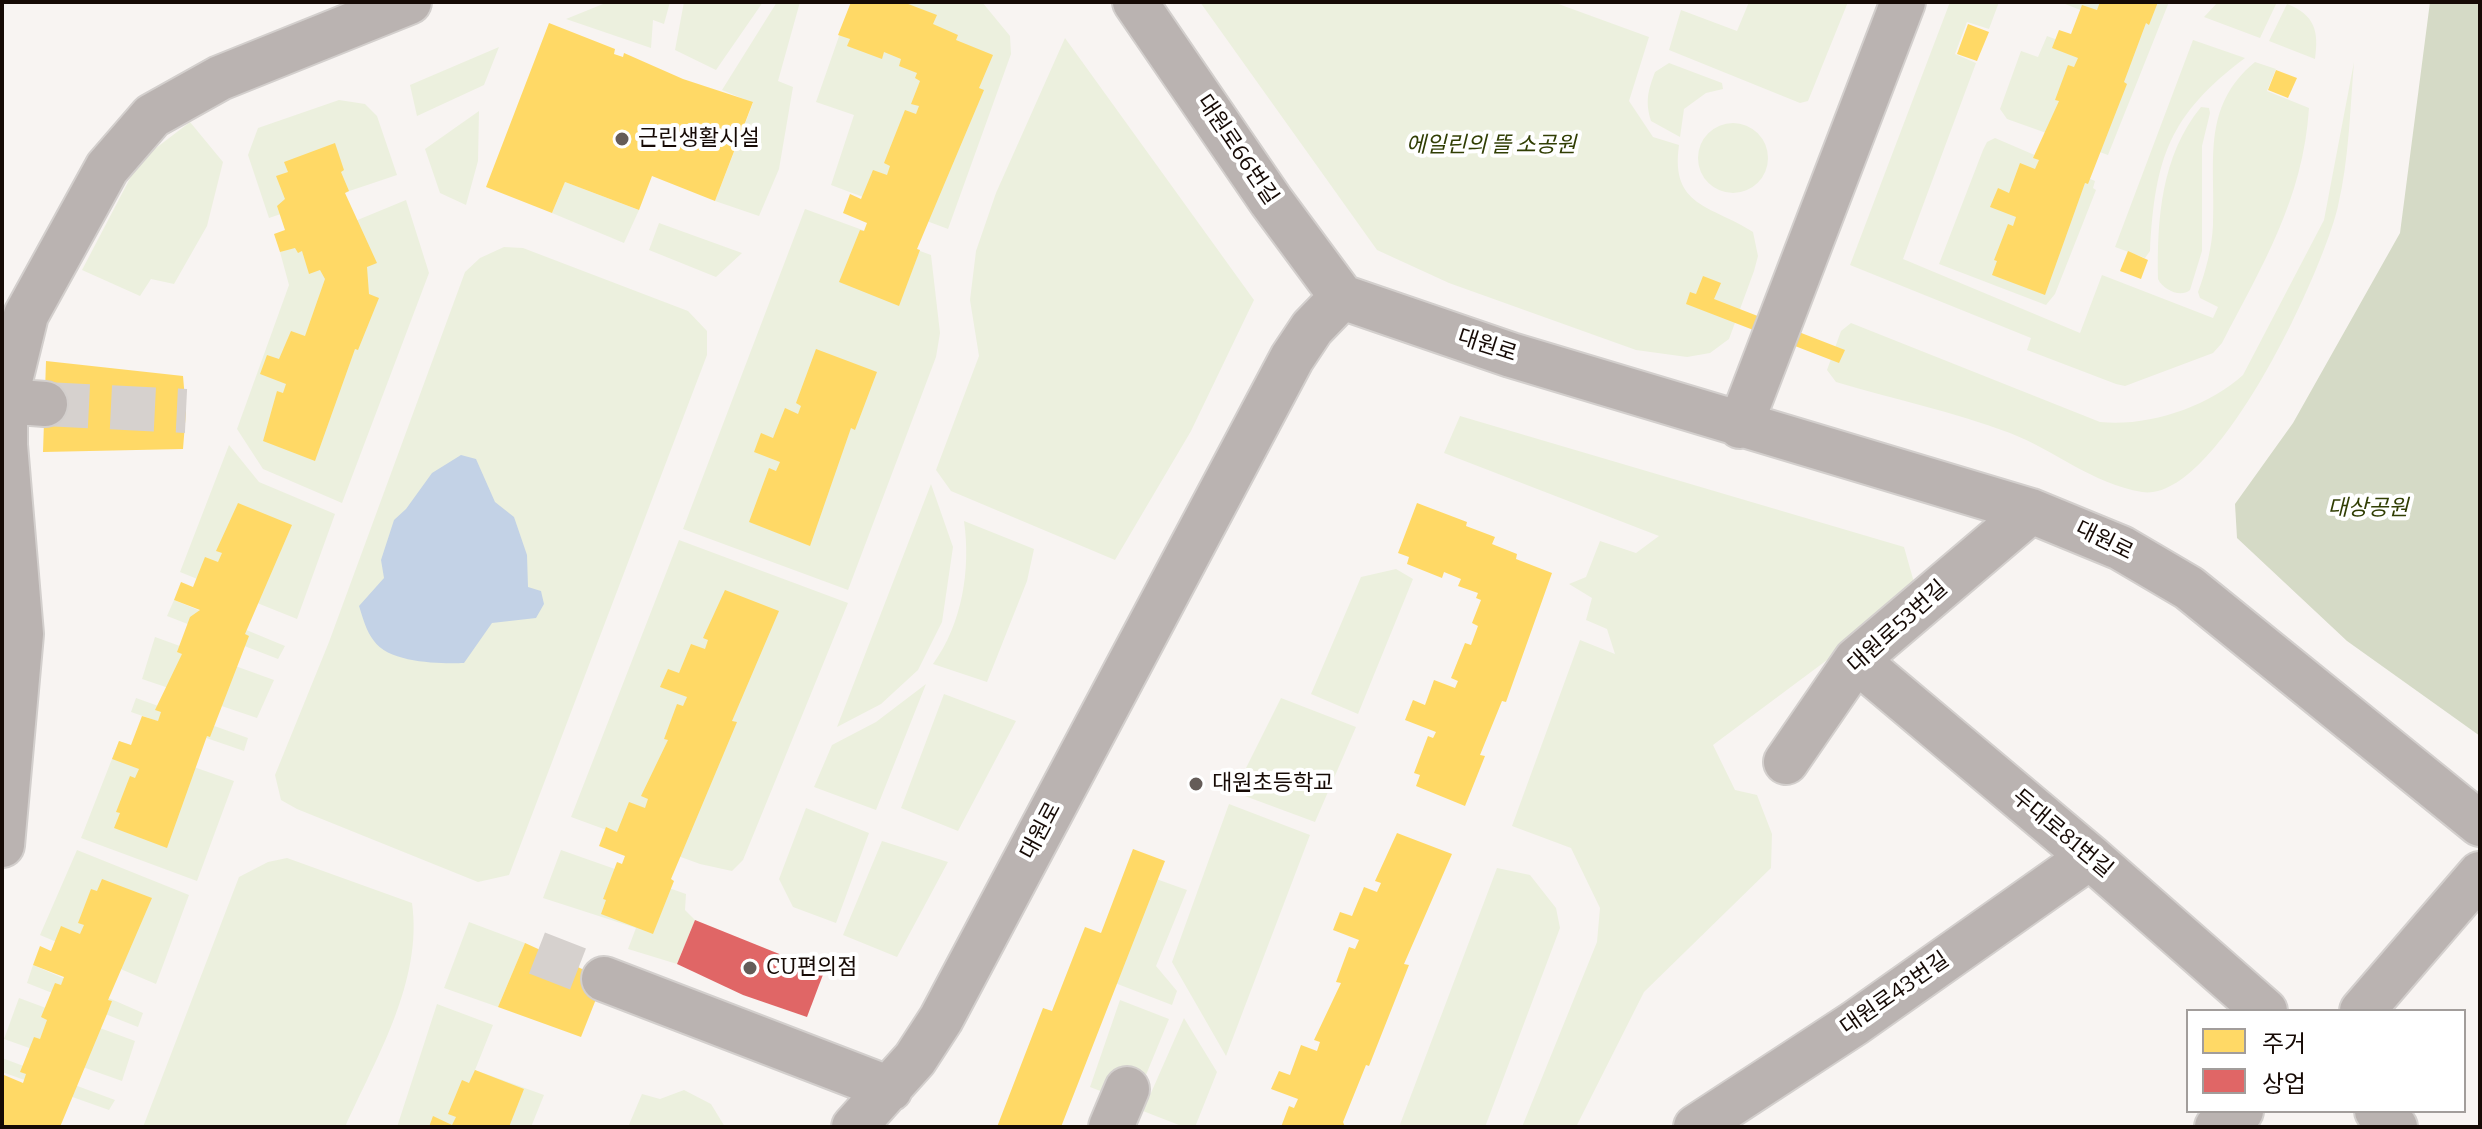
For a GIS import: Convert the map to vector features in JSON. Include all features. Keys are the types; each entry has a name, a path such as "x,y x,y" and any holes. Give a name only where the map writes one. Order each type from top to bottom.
{"street":[{"path":"2,845 21,634 5,445 25,402 26,315 107,168 152,116 220,78 409,2"},
{"name":"대원로66번길","path":"1135,2 1271,201 1342,297"},
{"path":"1740,426 1903,2"},
{"name":"대원로","path":"872,1115 915,1059 964,978 1292,358 1318,320 1342,297 1398,318 1740,426 2031,511 2121,548 2189,588 2480,824"},
{"name":"대원로53번길","path":"1786,762 1856,660 2031,511"},
{"name":"두대로81번길","path":"1856,660 2090,857 2263,1009"},
{"name":"대원로43번길","path":"1696,1127 1855,1023 2090,857"},
{"path":"2364,1009 2480,874"},
{"path":"604,979 872,1115"},
{"path":"2217,1127 2238,1113"},
{"path":"2379,1113 2395,1127"}],"green space":[{"path":"608,2 670,2 664,24 653,20 651,48 566,19"},
{"path":"684,2 763,2 716,70 675,50"},
{"path":"777,2 800,2 778,81 793,87 779,169 759,216 715,201 753,103 722,90"},
{"path":"851,2 982,2 1010,36 1011,54 948,229 831,185 854,115 816,102"},
{"name":"에일린의 뜰 소공원","path":"1200,2 1553,2 1649,37 1629,101 1653,137 1679,145 1678,165 1687,193 1697,202 1753,232 1758,256 1729,339 1710,353 1687,357 1636,350 1449,283 1377,250"},
{"path":"1749,2 1848,2 1808,101 1800,103 1669,50 1681,10 1737,31"},
{"path":"1950,2 1999,2 1989,29 1967,22 1955,54 1976,63 1903,259 2080,333 2102,275 2213,318 2218,307 2200,298 2198,292 2213,225 2214,138 2226,98 2238,79 2255,62 2276,69 2267,91 2309,108 2299,172 2290,202 2252,286 2222,343 2213,353 2125,386 2116,384 2027,350 2031,338 1850,265"},
{"path":"2060,2 2169,2 2108,155 2007,119 2000,109 2021,51 2038,57 2047,36 2071,45 2083,11"},
{"path":"2218,2 2277,2 2260,38 2204,17"},
{"name":"대상공원","path":"2430,2 2480,2 2480,736 2347,641 2237,538 2235,504 2293,423 2400,233"},
{"path":"2287,4 2304,13 2313,25 2315,59 2269,41"},
{"path":"1065,38 1254,300 1191,431 1115,560 951,491 936,470 979,356 970,300 976,251 996,193"},
{"path":"2193,40 2245,58 2199,99 2171,141 2156,190 2150,251 2145,258 2115,247"},
{"path":"499,47 484,85 417,116 410,85"},
{"path":"2354,62 2342,188 2329,237 2312,279 2263,377 2233,423 2202,461 2171,486 2142,492 2124,488 2010,433 1836,382 1827,370 1841,331 1851,323 2100,422 2157,418 2213,397 2243,375 2324,220"},
{"path":"1669,63 1722,83 1723,89 1706,93 1684,109 1680,137 1651,121 1648,108 1655,72"},
{"path":"339,100 365,104 377,116 397,175 269,218 248,155 258,128"},
{"path":"2201,107 2209,108 2210,113 2202,146 2202,251 2190,290 2177,293 2158,279 2161,211 2177,146"},
{"path":"479,111 478,161 466,205 440,193 425,149"},
{"path":"190,122 223,162 207,226 174,284 151,279 140,296 82,270 139,161"},
{"path":"1740,123 1762,138 1768,158 1766,172 1758,183 1747,191 1726,193 1708,183 1700,172 1698,151 1708,133 1719,125"},
{"path":"1995,138 2095,181 2093,188 2096,190 2055,294 2046,305 1939,264 1983,150 1987,142"},
{"path":"565,182 639,210 624,243 552,213"},
{"path":"406,200 429,273 342,503 263,469 237,429 289,285 280,252"},
{"path":"805,209 931,255 940,333 936,357 848,590 683,529"},
{"path":"659,223 742,253 716,277 649,250"},
{"path":"504,247 523,248 688,311 707,331 707,355 509,875 478,882 297,809 281,800 275,775 329,642 465,272 480,258"},
{"path":"1460,416 1904,547 1917,593 1713,745 1735,790 1757,795 1772,834 1771,868 1644,992 1576,1127 1522,1127 1597,942 1600,908 1571,848 1512,826 1580,640 1615,654 1607,629 1586,620 1592,598 1569,584 1586,577 1600,541 1636,553 1659,536 1444,453"},
{"path":"229,445 259,482 335,514 297,619 180,572"},
{"path":"931,484 953,547 942,622 918,670 881,704 837,727"},
{"path":"964,521 1034,549 1027,581 987,682 933,664 951,632 962,596 966,558"},
{"path":"679,540 848,603 743,860 732,871 700,864 571,817"},
{"path":"1396,569 1413,579 1358,714 1311,694 1361,577"},
{"path":"174,600 285,646 278,659 167,616"},
{"path":"155,637 274,680 257,718 142,679"},
{"path":"926,684 876,810 814,787 832,745 876,722"},
{"path":"944,694 1016,721 958,831 901,808"},
{"path":"136,698 248,738 244,751 131,712"},
{"path":"1281,698 1356,727 1315,822 1234,792"},
{"path":"119,741 234,781 197,881 81,838"},
{"path":"1229,804 1310,835 1226,1056 1172,962"},
{"path":"806,808 869,833 836,923 793,907 779,879"},
{"path":"882,841 948,862 897,957 843,935"},
{"path":"77,850 189,895 156,984 40,935"},
{"path":"561,850 686,894 685,910 695,920 677,964 628,949 636,928 543,898"},
{"path":"287,858 412,903 414,932 404,990 383,1046 345,1127 143,1127 239,877 268,862"},
{"path":"1497,868 1530,875 1556,908 1560,928 1485,1127 1399,1127"},
{"path":"1145,875 1187,890 1156,966 1177,991 1172,1005 1089,973"},
{"path":"469,922 525,943 498,1007 444,988"},
{"path":"33,965 143,1013 138,1027 27,983"},
{"path":"19,998 135,1041 122,1081 4,1039"},
{"path":"1120,1000 1169,1019 1134,1104 1090,1087"},
{"path":"437,1004 493,1025 475,1070 544,1095 531,1127 397,1127"},
{"path":"1184,1018 1217,1072 1195,1127 1184,1127 1143,1111"},
{"path":"2,1058 115,1100 109,1110 2,1072"},
{"path":"684,1090 711,1104 725,1127 628,1127 642,1094 660,1099"}],"water":[{"path":"461,455 476,459 495,502 514,517 527,555 528,587 541,591 544,604 536,618 492,623 464,663 403,658 391,654 374,641 359,606 384,578 381,560 394,520 406,509 432,473"}],"building: 주거":[{"path":"851,2 903,2 937,15 933,24 958,35 956,40 993,55 979,88 984,90 917,249 920,250 899,306 839,282 860,230 864,231 867,223 843,213 850,194 861,199 873,170 887,175 890,166 884,163 905,110 916,114 919,106 911,104 920,81 915,78 917,73 899,66 901,59 884,52 882,59 847,46 850,39 838,35"},
{"path":"2100,2 2158,2 2149,25 2146,23 2124,82 2127,84 2088,184 2085,183 2045,295 1992,275 1997,261 1994,260 2008,224 2013,226 2016,217 1990,207 1998,188 2009,193 2020,163 2035,169 2039,160 2033,158 2059,101 2055,100 2068,65 2074,67 2078,58 2052,48 2059,30 2071,34 2082,5 2097,10"},
{"name":"근린생활시설","path":"549,23 615,49 614,54 623,57 624,53 683,79 753,102 715,201 652,176 639,210 565,182 552,213 486,187"},
{"path":"1968,24 1989,32 1977,61 1957,54"},
{"path":"2276,70 2297,78 2288,98 2268,90"},
{"path":"335,143 349,191 345,193 377,263 367,267 369,294 379,298 358,350 355,349 315,461 263,441 277,391 283,393 286,384 260,374 267,355 279,359 291,331 305,336 325,279 320,270 309,274 302,251 298,253 295,248 280,252 274,234 285,230 277,206 285,199 276,176 288,172 284,162"},
{"path":"2128,251 2148,260 2141,279 2120,271"},
{"path":"1703,276 1721,283 1714,299 1845,350 1839,363 1686,304 1690,292 1696,294"},
{"path":"816,349 877,372 855,430 851,428 810,546 749,522 769,468 776,471 780,462 754,452 761,433 773,438 785,408 798,414 801,406 796,403"},
{"path":"46,361 183,376 186,411 183,449 43,452"},
{"path":"238,503 292,525 245,634 249,636 210,737 207,736 167,848 114,828 120,813 116,812 130,776 135,778 139,769 112,759 119,741 131,745 142,716 158,721 161,712 155,710 182,654 177,652 190,617 200,610 174,600 181,582 193,587 205,557 218,562 222,553 216,551"},
{"path":"1417,503 1467,522 1466,526 1495,537 1492,544 1517,554 1516,559 1552,573 1506,702 1502,701 1480,755 1485,756 1465,806 1416,786 1420,775 1414,773 1428,736 1433,738 1436,732 1405,720 1413,700 1425,705 1434,680 1455,688 1458,681 1451,678 1465,643 1471,645 1478,626 1472,623 1481,600 1476,598 1478,593 1458,586 1461,579 1444,572 1442,578 1407,564 1409,557 1398,553"},
{"path":"725,590 779,611 732,721 737,722 671,879 674,881 653,934 601,914 606,900 603,899 617,862 622,864 625,856 599,846 606,827 617,832 629,802 645,808 648,799 641,796 668,740 664,739 677,704 683,706 687,697 660,687 668,669 679,673 691,644 705,649 708,640 703,638"},
{"path":"1397,833 1452,854 1404,964 1409,965 1343,1122 1345,1127 1281,1127 1289,1106 1294,1108 1298,1099 1271,1089 1279,1071 1290,1075 1301,1045 1317,1051 1320,1042 1314,1040 1341,983 1336,982 1349,947 1355,949 1359,940 1333,930 1340,912 1352,916 1364,887 1377,892 1381,883 1375,881"},
{"path":"1133,849 1165,861 1061,1127 997,1127 1043,1008 1052,1011 1085,927 1101,933"},
{"path":"102,879 152,898 108,1000 112,1001 107,1014 60,1127 5,1127 2,1124 4,1075 23,1083 26,1074 20,1072 34,1037 40,1039 47,1020 41,1017 55,983 61,985 64,977 33,965 40,946 51,951 61,926 80,934 84,925 78,923 91,889 97,891"},
{"path":"525,943 604,979 581,1037 498,1007"},
{"path":"475,1070 524,1089 509,1127 429,1127 433,1116 452,1125 456,1117 448,1114 462,1080 469,1083"}],"building: 상업":[{"name":"CU편의점","path":"695,920 824,972 807,1017 743,995 677,964"}],"tunnel":[{"path":"45,404 186,411"},
{"path":"537,953 604,979"}],"place":[{"name":"근린생활시설","path":"622,139"},
{"name":"대원초등학교","path":"1196,784"},
{"name":"CU편의점","path":"750,968"}]}
